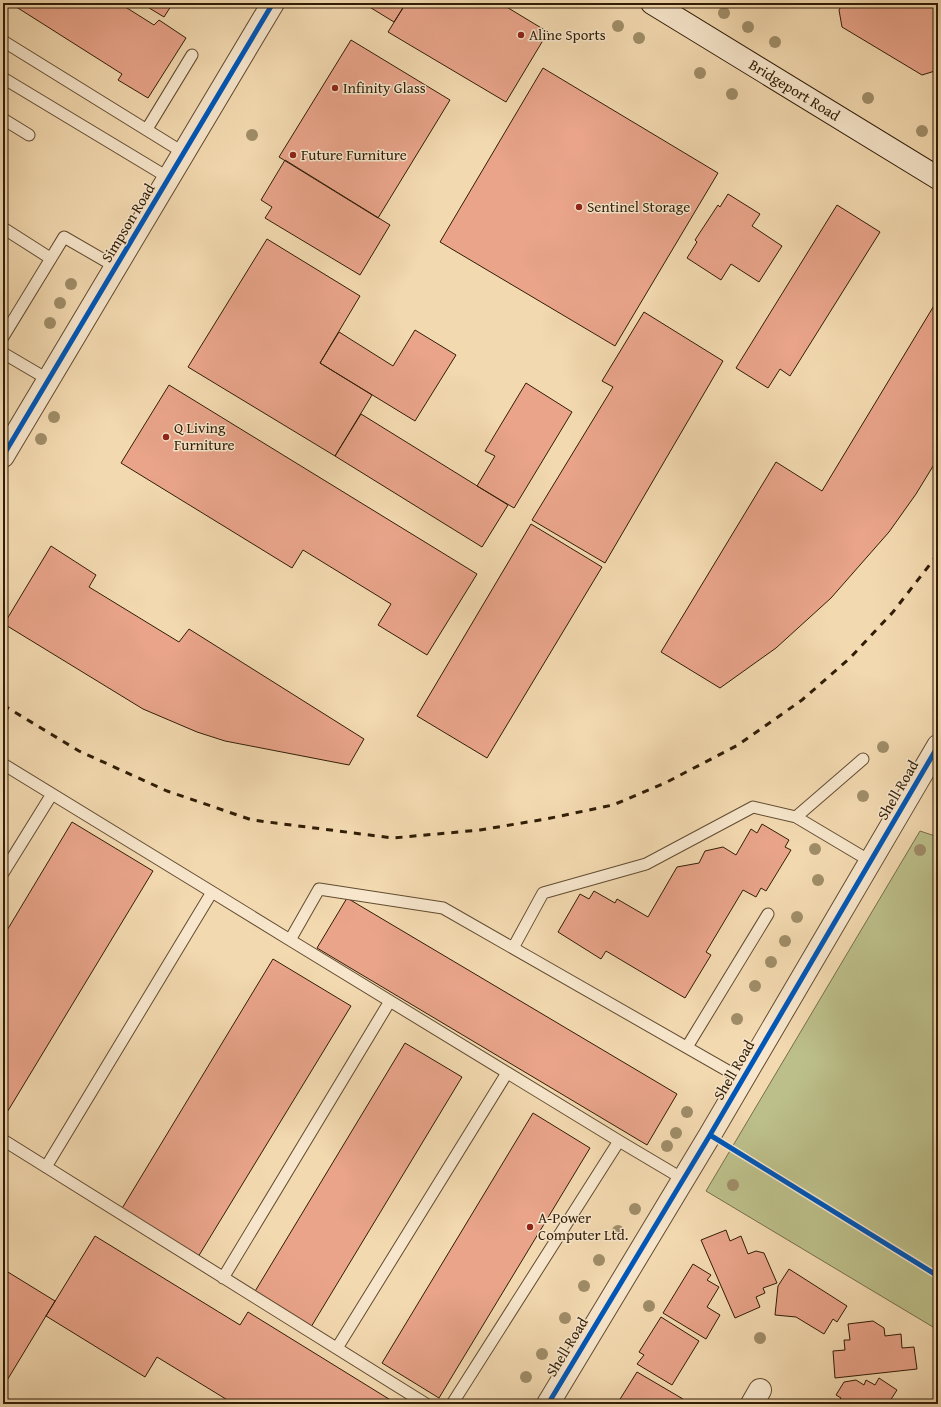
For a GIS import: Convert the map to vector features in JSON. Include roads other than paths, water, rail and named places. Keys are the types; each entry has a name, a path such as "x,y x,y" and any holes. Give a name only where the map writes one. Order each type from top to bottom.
{"street":[{"name":"Simpson Road","path":"3,456 273,3"},
{"name":"Bridgeport Road","path":"652,3 938,178"},
{"name":"Shell Road","path":"548,1404 683,1179 938,746"}],"lane":[{"path":"3,41 184,153"},
{"path":"147,129 192,56"},
{"path":"3,78 169,178"},
{"path":"3,120 29,135"},
{"path":"3,228 50,258"},
{"path":"3,337 64,237 116,267"},
{"path":"3,353 48,380"},
{"path":"796,817 863,759"},
{"path":"3,764 683,1179"},
{"path":"3,873 52,794"},
{"path":"513,948 543,893 646,864 753,807 796,817 870,861"},
{"path":"290,940 319,889 443,908 742,1079"},
{"path":"46,1167 212,892"},
{"path":"688,1047 768,914"},
{"path":"223,1278 390,1001"},
{"path":"336,1348 507,1072"},
{"path":"3,1140 426,1404"},
{"path":"452,1404 619,1140"}],"railway":[{"path":"3,705 79,751 167,791 252,820 393,838 480,830 546,819 613,805 667,782 738,745 802,700 850,658 893,612 938,554"}],"place":[{"name":"Aline Sports","path":"521,35"},
{"name":"Infinity Glass","path":"335,88"},
{"name":"Future Furniture","path":"293,155"},
{"name":"Sentinel Storage","path":"579,207"},
{"name":"Q Living Furniture","path":"166,437"},
{"name":"A-Power Computer Ltd.","path":"530,1227"}]}
